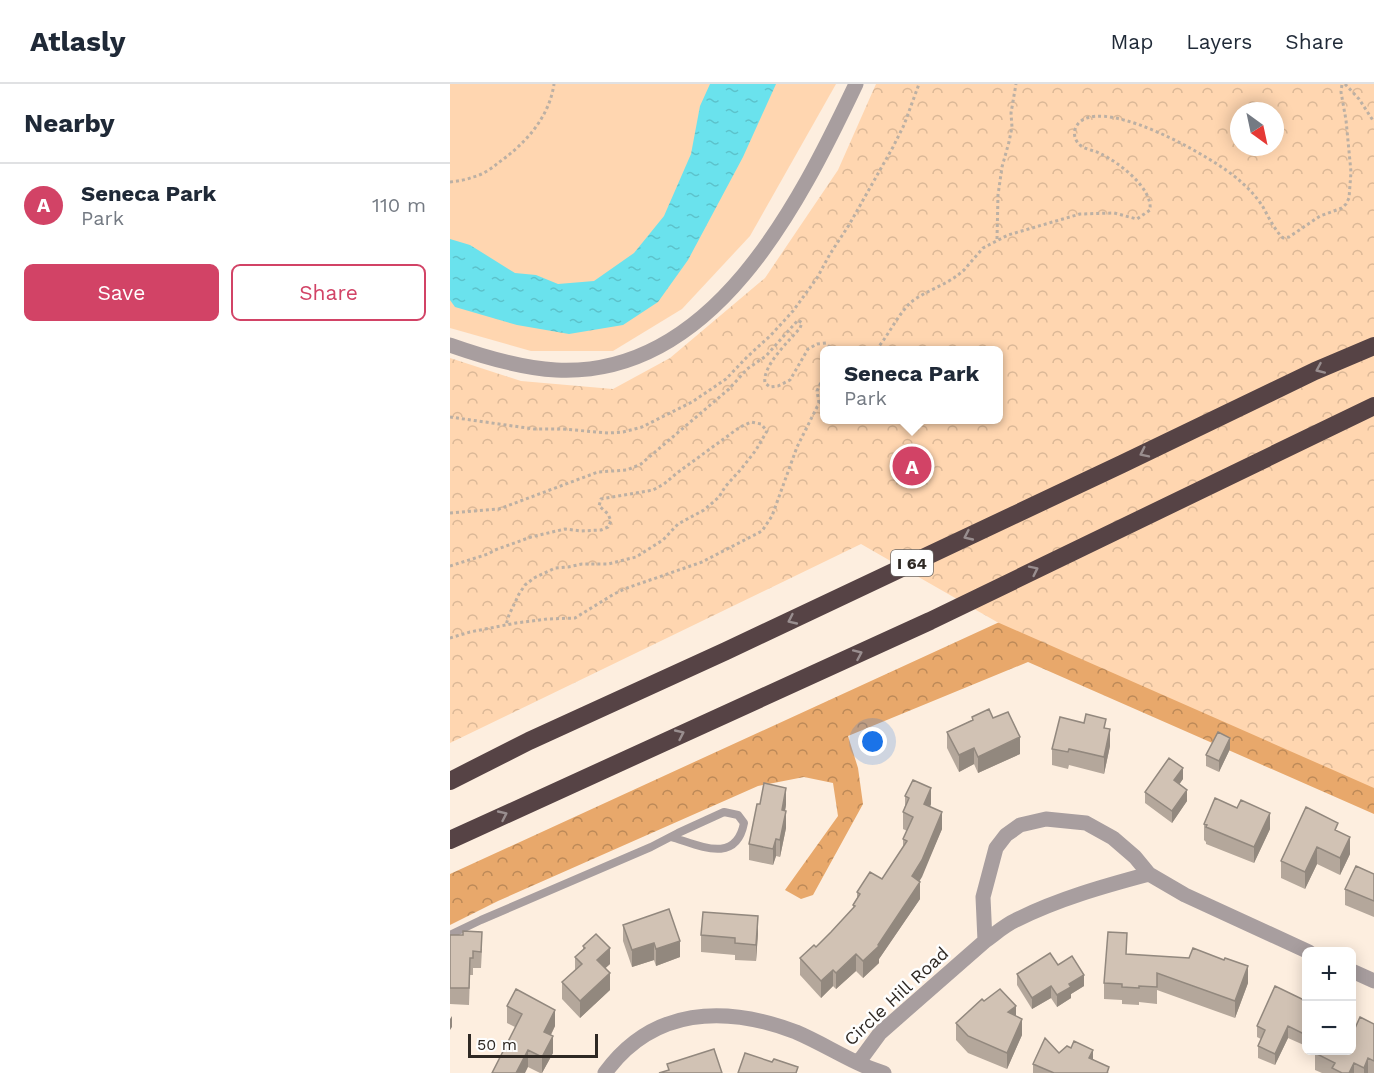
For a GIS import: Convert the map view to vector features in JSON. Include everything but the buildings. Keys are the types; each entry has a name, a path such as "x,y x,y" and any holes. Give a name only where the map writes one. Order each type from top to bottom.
{"highway":[{"name":"I 64","path":"450,781 529,741 780,625 1315,371 1374,346"},
{"path":"450,840 930,621 1374,406"}],"street":[{"path":"450,345 477,355 530,368 578,370 625,361 666,343 700,320 738,281 770,239 806,184 856,84"},
{"path":"985,941 983,897 996,848 1006,835 1020,825 1046,819 1086,823 1113,838 1135,857 1149,874 1185,895 1302,948"},
{"name":"Circle Hill Road","path":"605,1073 621,1053 642,1036 676,1021 712,1015 767,1022 819,1042 858,1063 880,1034 985,941 1014,921 1098,888 1149,874"},
{"path":"1356,973 1374,981"},
{"path":"858,1063 884,1073"}],"lane":[{"path":"450,935 651,847 671,837 724,812 738,815 744,823 742,835 733,846 715,850 671,837"}],"path":[{"path":"450,182 476,177 509,156 537,127 548,107 554,84"},
{"path":"450,417 534,429 623,432 642,427 692,402 726,379 793,311 817,278 893,147 919,84"},
{"path":"997,240 998,195 1012,127 1011,113 1016,84"},
{"path":"879,346 909,304 958,275 983,248 997,240 1080,214 1114,213 1137,219 1150,210 1151,203 1148,196 1126,171 1076,141 1074,130 1081,121 1087,118 1114,117 1190,147 1239,180 1258,201 1283,238 1289,237 1314,220 1342,208 1349,198 1352,172 1341,92 1344,84 1364,105 1374,122"},
{"path":"450,513 498,509 598,472 627,470 641,464 729,389 747,369 766,356 798,320 802,323 800,328 770,363 764,377 765,383 770,387 790,380 808,349 817,344 826,343 828,346"},
{"path":"450,638 506,625 581,616 614,594 702,562 762,531 772,516 797,447 819,404 817,391 820,385"},
{"path":"450,566 531,537 565,529 601,530 608,527 611,521 608,514 599,506 602,499 653,490 740,427 751,422 761,424 767,431 756,450 725,486 719,497 704,510 678,524 663,540 636,557 608,564 582,564 555,568 534,578 519,594 506,625"}],"green space":[{"path":"450,84 836,84 750,236 682,309 613,351 531,351 450,328"},
{"path":"876,84 1374,84 1374,788 997,622 861,544 450,743 450,358 521,381 613,389 670,358 765,278 838,170"},
{"path":"1200,530 1374,636 1374,814 1028,662 848,736 858,768 863,804 813,895 801,899 785,890 838,816 833,783 804,777 758,786 498,901 450,925 450,874"}],"water":[{"path":"710,84 776,84 743,157 688,260 658,302 623,325 569,334 517,325 455,307 450,300 450,239 470,245 515,273 536,275 558,284 594,281 634,253 664,216 691,154 700,106"}],"place":[{"name":"Seneca Park","path":"912,466"}]}
